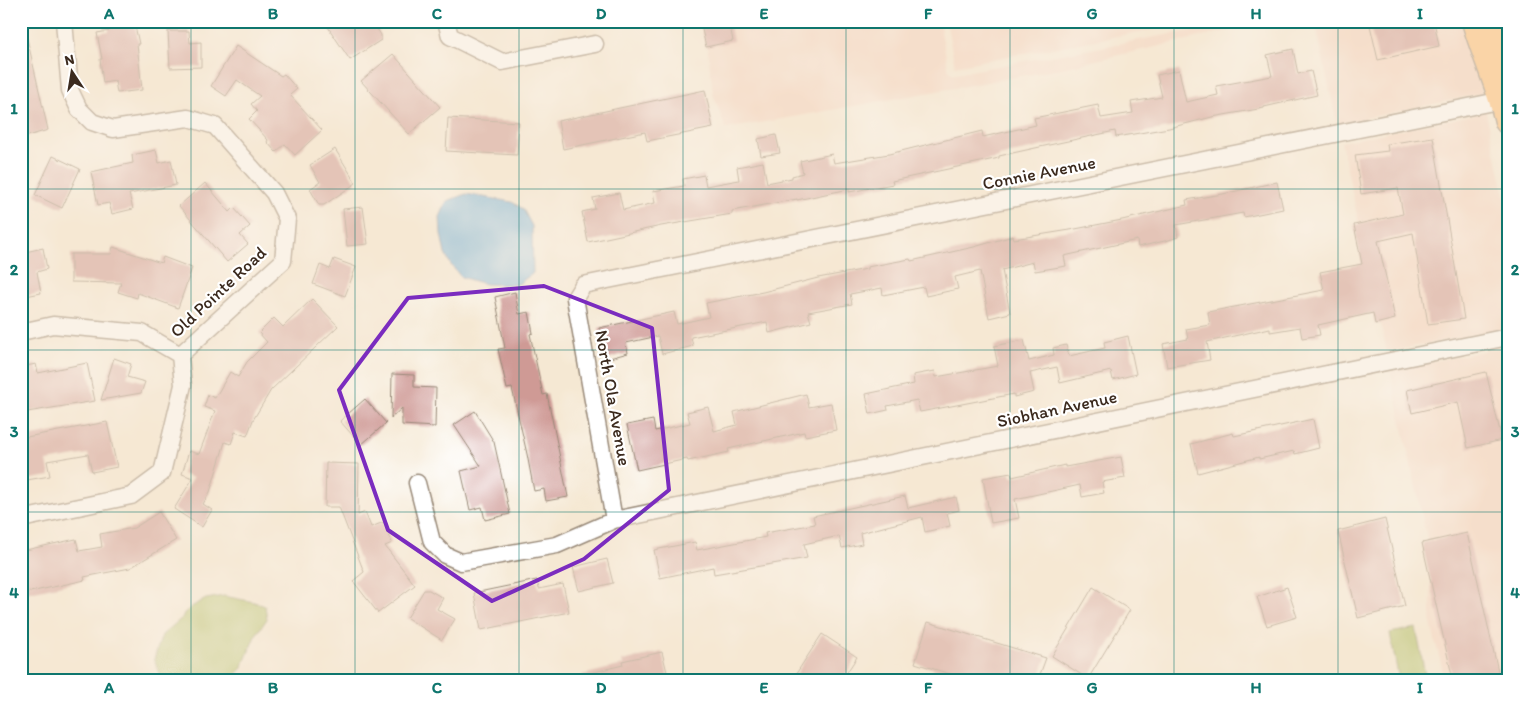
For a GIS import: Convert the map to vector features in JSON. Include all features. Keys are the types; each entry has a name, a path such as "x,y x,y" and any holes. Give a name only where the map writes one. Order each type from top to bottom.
{"main road":[{"path":"1475,21 1505,110"},
{"path":"1497,21 1502,41 1505,110"}],"street":[{"name":"Old Pointe Road","path":"21,519 131,496 162,473 183,386 180,355 283,261 287,219 274,192 215,126 188,118 113,129 92,122 79,109 70,90 64,21"},
{"path":"446,21 450,36 502,62 595,44"},
{"name":"Connie Avenue","path":"582,285 1505,110"},
{"name":"North Ola Avenue","path":"582,285 575,298 614,520"},
{"path":"21,332 53,325 142,333 180,355"},
{"name":"Siobhan Avenue","path":"417,483 432,542 444,555 462,562 557,545 614,520 1508,337"}],"highlighted area":[{"path":"544,286 652,328 669,490 584,559 492,601 388,530 339,390 408,298"}],"shaded area":[{"path":"710,21 939,21 948,67 950,72 954,74 1243,21 1271,21 1048,71 726,129 713,94 708,51"},
{"path":"946,21 1199,21 955,66"},
{"path":"1315,21 1465,21 1482,94 1337,124"},
{"path":"1486,112 1508,209 1508,328 1387,352 1341,142"},
{"path":"1508,346 1508,680 1445,680 1431,624 1431,556 1390,370"}],"green space":[{"path":"224,596 265,606 267,619 255,636 242,668 230,680 162,680 154,659 162,635 193,606 206,599"},
{"path":"1416,628 1426,680 1399,680 1390,633"}],"water":[{"path":"466,194 512,202 523,209 532,226 533,273 517,285 485,284 461,277 451,265 445,254 440,217 447,201"}],"building":[{"path":"108,21 134,21 139,44 137,44 142,90 117,93 115,81 103,83 100,59 102,59 97,33 109,31"},
{"path":"324,21 372,21 381,35 381,40 350,60"},
{"path":"700,21 729,21 733,41 706,47"},
{"path":"1369,21 1434,21 1439,46 1378,60"},
{"path":"168,31 189,31 190,43 201,42 201,67 170,68"},
{"path":"21,38 27,38 48,130 21,138"},
{"path":"236,46 281,76 284,74 297,89 290,95 322,130 295,155 285,144 276,152 249,119 257,111 251,104 260,96 237,80 226,96 211,86"},
{"path":"1293,49 1298,74 1311,71 1317,95 1169,128 1116,137 1115,131 892,181 893,184 849,192 849,189 732,211 732,214 661,226 588,242 582,212 595,209 593,198 619,193 623,210 655,203 653,191 684,186 683,179 704,175 706,186 739,180 737,167 763,162 767,183 792,178 792,176 803,173 800,161 832,154 834,163 889,154 982,131 983,137 1036,125 1034,118 1098,105 1101,118 1133,113 1131,102 1162,97 1157,75 1179,70 1186,102 1218,95 1216,86 1272,76 1267,55"},
{"path":"393,54 440,107 409,134 361,81"},
{"path":"705,90 713,128 647,141 645,132 563,149 558,121"},
{"path":"448,118 519,122 517,155 446,151"},
{"path":"776,135 780,153 761,156 758,139"},
{"path":"1433,137 1464,319 1428,324 1413,233 1378,241 1395,319 1375,324 1373,313 1318,325 1320,335 1302,338 1300,327 1270,332 1270,328 1207,342 1210,360 1167,367 1163,344 1188,339 1186,329 1210,325 1208,312 1324,290 1320,272 1362,264 1354,225 1403,214 1398,188 1361,194 1355,155 1388,151 1387,144"},
{"path":"335,149 356,183 324,205 319,205 310,189 320,182 310,165"},
{"path":"156,150 159,163 171,160 176,185 129,194 133,209 112,214 109,203 98,205 91,172 133,163 132,155"},
{"path":"53,156 80,169 62,208 35,195"},
{"path":"1277,182 1283,209 1244,217 1243,213 1176,225 1178,237 1138,247 1137,240 1064,256 1066,266 1035,271 1033,262 1002,270 1010,313 989,318 980,271 955,277 958,289 926,296 924,287 883,295 882,288 850,294 852,304 808,312 811,322 769,333 767,322 691,337 693,346 662,354 658,336 626,343 628,353 606,359 599,328 674,312 677,324 709,317 706,303 867,269 867,267 910,259 911,261 1013,236 1014,239 1122,220 1187,205 1186,200"},
{"path":"205,183 230,212 234,208 250,226 240,235 248,244 227,262 179,206"},
{"path":"363,207 368,244 347,246 343,209"},
{"path":"113,247 161,263 163,257 192,268 178,308 138,293 137,298 118,292 121,283 71,282 71,254 111,254"},
{"path":"43,248 47,269 37,272 41,293 21,297 21,253"},
{"path":"334,259 356,267 345,296 313,284 320,265 330,269"},
{"path":"515,292 519,314 529,312 533,333 530,334 543,395 547,394 568,497 546,501 544,489 534,491 512,388 507,389 498,349 505,348 495,297"},
{"path":"312,299 338,326 271,390 253,420 247,436 235,432 231,444 225,442 210,492 203,504 212,510 202,527 174,509 193,478 182,474 189,451 199,454 215,411 204,407 208,395 215,398 230,372 238,377 247,362 267,342 259,333 274,318 283,327"},
{"path":"1128,336 1136,374 1113,380 1111,371 1060,383 1057,367 1030,373 1034,392 920,412 917,400 887,406 888,410 870,414 866,394 914,384 913,375 935,371 936,377 998,366 994,346 1024,340 1029,361 1054,355 1053,348 1066,345 1069,356 1105,348 1104,342"},
{"path":"114,358 131,364 127,377 145,382 141,393 101,400"},
{"path":"87,363 95,401 21,413 21,367 36,364 38,373"},
{"path":"1486,372 1502,440 1468,448 1458,402 1412,413 1407,390"},
{"path":"392,374 414,375 414,387 436,388 435,427 402,425 402,408 391,418"},
{"path":"806,394 809,407 831,403 836,430 805,436 804,432 728,449 729,452 637,470 627,425 653,420 655,431 690,423 687,412 708,407 714,431 737,425 734,412"},
{"path":"365,399 386,423 361,445 340,421"},
{"path":"475,411 494,442 510,514 485,520 482,507 470,510 461,471 481,466 454,425"},
{"path":"1313,419 1319,448 1295,454 1294,451 1259,459 1259,457 1198,473 1191,444 1233,433 1234,436"},
{"path":"107,422 117,467 92,472 88,454 47,461 50,476 21,481 21,438"},
{"path":"1121,457 1125,478 1102,482 1104,493 1082,497 1080,485 1015,499 1019,518 991,523 983,478 1011,473 1012,477 1065,465 1065,467"},
{"path":"326,463 359,464 358,515 365,512 371,527 384,522 392,543 385,546 415,585 378,613 353,581 364,572 339,507 325,507"},
{"path":"905,496 908,508 956,497 959,510 947,513 950,526 925,532 922,517 860,533 862,544 842,548 839,536 804,544 807,558 714,574 713,567 660,578 654,550 695,542 697,550 766,537 765,533 815,524 813,516"},
{"path":"159,512 176,540 130,568 84,577 85,580 21,594 21,551 76,539 79,551 102,547 100,534 134,528"},
{"path":"1385,519 1405,606 1358,618 1338,531"},
{"path":"1467,533 1500,680 1453,680 1422,543"},
{"path":"607,559 613,583 579,591 573,567"},
{"path":"537,580 539,589 563,584 569,612 481,630 474,593"},
{"path":"1093,587 1130,610 1088,679 1052,656"},
{"path":"1287,587 1297,617 1267,626 1257,597"},
{"path":"424,590 429,590 443,598 437,609 455,619 442,640 407,618"},
{"path":"928,622 1046,658 1038,680 969,680 915,663"},
{"path":"822,634 857,657 842,680 792,680"},
{"path":"662,652 669,680 582,680 582,675 623,665 622,661"}]}
